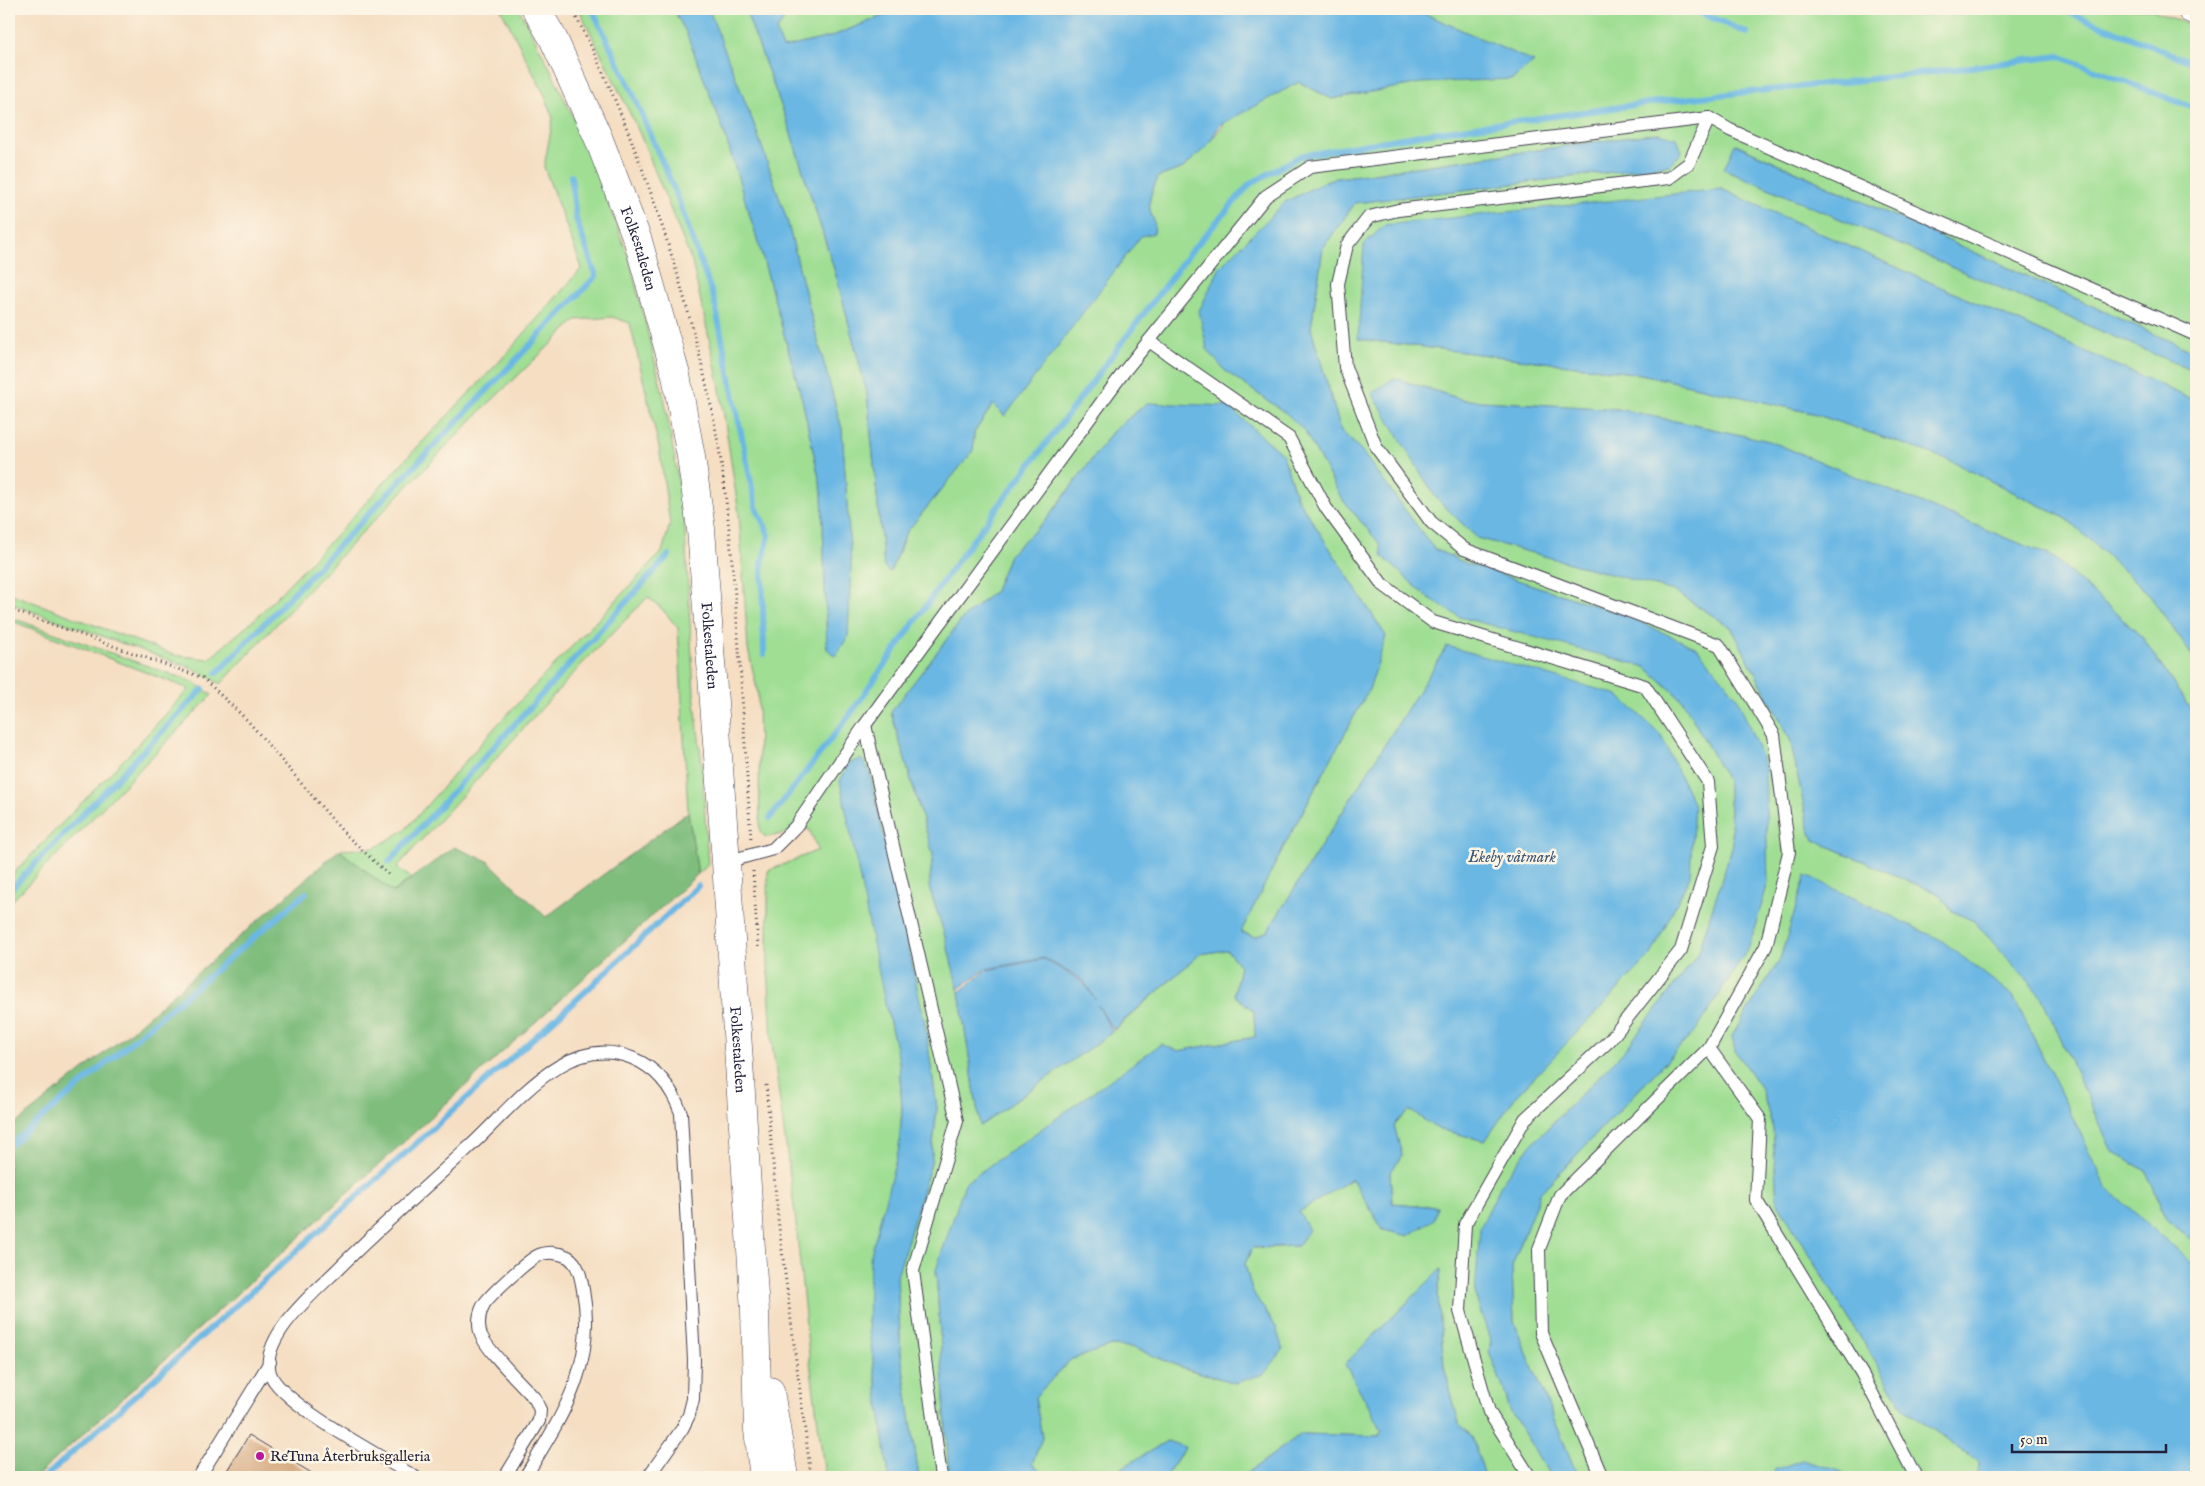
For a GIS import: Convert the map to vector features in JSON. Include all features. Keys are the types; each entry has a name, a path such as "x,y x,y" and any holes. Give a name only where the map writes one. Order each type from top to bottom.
{"main road":[{"name":"Folkestaleden","path":"536,9 553,38 602,145 638,241 676,375 701,529 726,862 755,1310 758,1430 764,1477"},
{"path":"2191,9 2196,11"},
{"name":"Folkestaleden","path":"755,1310 784,1477"}],"lane":[{"path":"726,862 773,849 796,826 865,725 1123,373 1266,196 1310,167 1709,118 1730,130 2196,335"},
{"path":"1602,1477 1541,1333 1539,1249 1560,1195 1709,1048 1766,946 1789,852 1774,734 1719,645 1464,549 1431,522 1376,447 1372,438 1345,367 1338,284 1347,245 1369,217 1398,210 1669,178 1689,163 1709,118"},
{"path":"1148,341 1289,438 1326,508 1382,584 1433,622 1645,686 1708,782 1713,846 1681,950 1610,1040 1525,1119 1465,1224 1460,1311 1489,1412 1530,1477"},
{"path":"865,725 957,1121 913,1271 941,1477"},
{"path":"1709,1048 1760,1119 1756,1200 1862,1374 1916,1477"},
{"path":"415,1477 306,1409 280,1388 270,1373 272,1347 287,1320 375,1232 547,1073 567,1060 606,1052 622,1054 637,1060 653,1070 675,1095 681,1113 694,1360 693,1399 682,1429 648,1477"},
{"path":"505,1477 539,1422 540,1410 535,1399 480,1335 478,1326 484,1304 527,1262 538,1255 549,1252 567,1257 576,1263 581,1277 587,1332 585,1353 576,1381 562,1413 525,1477"},
{"path":"199,1477 270,1362"},
{"path":"540,1410 562,1413"}],"path":[{"path":"9,609 203,678 248,721 343,832 390,876"}],"green space":[{"path":"501,9 519,9 550,68 585,143 629,258 665,402 684,515 694,693 702,765 708,865 698,874 688,812 678,628 661,608 648,597 584,662 397,867 411,878 393,892 339,850 375,848 406,829 498,724 662,552 670,524 659,447 630,323 612,317 576,320 485,407 358,537 221,684 194,669 9,603 9,593 174,655 209,659 256,618 340,531 499,362 582,268 544,167 553,119 545,96"},
{"path":"579,9 673,9 686,32 723,129 762,255 802,399 822,492 827,648 848,637 851,563 842,429 787,220 755,127 708,9 745,9 788,124 836,275 867,393 884,567 899,553 905,534 973,451 974,433 994,403 1004,416 1141,235 1154,233 1154,221 1149,205 1158,177 1183,168 1207,146 1226,121 1299,82 1332,99 1533,62 1414,9 2151,9 2196,28 2196,353 1736,144 1724,169 2196,372 2196,401 1721,189 1358,339 1641,374 1812,413 1947,459 2067,519 2148,593 2196,661 2196,718 2142,637 2053,557 1769,441 1618,409 1464,400 1395,378 1477,538 1674,591 1731,627 1790,739 1808,825 1814,840 1939,894 1952,911 1974,921 2041,996 2112,1151 2146,1171 2168,1222 2196,1243 2196,1267 2108,1190 2013,996 1806,876 1780,959 1732,1036 1735,1051 1762,1090 1773,1129 1777,1202 1905,1410 1979,1462 1978,1477 1850,1477 1840,1471 1775,1470 1773,1477 1578,1477 1514,1322 1512,1266 1540,1193 1698,1028 1765,766 1624,615 1468,564 1434,549 1359,448 1341,431 1311,328 1323,248 1355,203 1670,165 1682,152 1658,133 1331,179 1285,202 1224,370 1287,414 1305,432 1342,499 1380,544 1614,657 1646,667 1682,700 1727,780 1733,844 1698,954 1626,1049 1529,1147 1503,1181 1475,1295 1491,1342 1489,1351 1507,1398 1507,1405 1551,1477 1485,1477 1472,1437 1459,1423 1444,1367 1438,1296 1441,1270 1345,1364 1382,1430 1378,1436 1301,1434 1242,1477 1165,1477 1185,1448 1167,1441 1107,1477 1095,1472 1089,1477 1047,1477 1032,1464 1042,1438 1035,1397 1070,1360 1111,1346 1131,1347 1184,1368 1235,1383 1276,1327 1252,1291 1245,1264 1252,1248 1298,1246 1298,1212 1352,1179 1383,1230 1434,1219 1437,1207 1392,1203 1390,1173 1402,1155 1394,1126 1409,1110 1437,1128 1485,1141 1516,1096 1540,1071 1447,646 1267,932 1254,937 1241,931 1283,848 1370,687 1386,636 1296,496 1283,455 1113,431 1047,519 1009,555 995,591 963,618 891,713 933,854 929,887 945,936 959,992 980,1126 1112,1032 1200,954 1227,950 1240,966 1234,995 1254,1011 1255,1037 1178,1051 936,1270 949,1477 919,1477 901,1354 897,1276 931,1163 937,1108 925,1024 869,770 885,1003 899,1060 902,1110 899,1148 868,1323 889,1477 825,1477 808,1346 795,1214 772,1042 768,964 768,871 818,850 809,829 766,837 760,832 758,694 748,649 739,514 719,383 692,262 639,132"},
{"path":"790,9 900,9 830,37 783,48 776,32"},
{"path":"9,617 193,682 212,695 9,904 9,878 189,689 9,620"},
{"path":"688,812 698,874 36,1477 9,1477 9,1129 123,1038 339,850 393,892 454,847 488,861 546,917"}],"water":[{"path":"673,9 708,9 711,15 755,127 787,220 842,429 851,563 848,637 835,656 827,649 822,492 802,399 762,255 723,129 686,32"},
{"path":"745,9 790,9 776,32 783,48 830,37 900,9 1414,9 1534,62 1513,79 1421,83 1332,99 1299,82 1220,125 1207,146 1183,168 1158,177 1149,205 1154,221 1154,233 1141,236 1005,416 993,404 974,433 973,451 905,534 890,573 884,567 867,393 836,275 788,124"},
{"path":"1658,133 1677,138 1682,152 1670,165 1355,203 1323,248 1311,328 1341,431 1359,448 1434,549 1468,564 1624,615 1697,648 1737,697 1765,766 1768,883 1749,947 1698,1028 1540,1193 1512,1266 1514,1322 1578,1477 1551,1477 1507,1405 1507,1398 1489,1351 1491,1342 1475,1295 1480,1228 1503,1181 1529,1147 1626,1049 1698,954 1733,844 1727,780 1682,700 1646,667 1460,617 1426,596 1382,556 1380,544 1342,499 1305,432 1287,414 1224,370 1207,349 1199,311 1220,267 1285,202 1331,179"},
{"path":"1735,144 2196,353 2196,372 1724,169"},
{"path":"1721,189 2196,401 2196,661 2148,593 2067,519 1947,459 1812,413 1641,374 1358,339 1364,244 1385,225"},
{"path":"1394,378 1464,400 1618,409 1769,441 2053,557 2142,637 2196,718 2196,1243 2168,1222 2146,1171 2112,1151 2041,996 1974,921 1952,911 1939,894 1814,840 1808,825 1790,739 1731,627 1674,591 1477,538 1436,498 1372,393"},
{"name":"Ekeby våtmark","path":"1147,403 1228,406 1283,455 1296,496 1386,636 1370,687 1283,848 1241,932 1254,937 1267,932 1447,646 1618,695 1660,734 1694,805 1690,876 1651,955 1516,1096 1485,1141 1436,1128 1409,1110 1394,1125 1402,1155 1390,1173 1392,1203 1437,1207 1434,1219 1408,1236 1383,1230 1352,1179 1299,1212 1309,1230 1298,1246 1252,1248 1245,1264 1252,1291 1276,1327 1283,1350 1264,1374 1235,1383 1184,1368 1131,1347 1111,1346 1070,1360 1035,1397 1042,1438 1032,1464 1047,1477 949,1477 936,1270 965,1183 1161,1044 1178,1051 1255,1037 1254,1011 1234,995 1240,966 1227,950 1200,954 1113,1030 1098,1005 1112,1032 980,1126 959,992 987,970 1044,959 1083,982 1095,1000 1084,981 1044,958 986,969 958,989 945,936 929,887 933,854 891,712 963,618 995,591 1009,555 1047,519 1113,431"},
{"path":"861,759 869,770 925,1024 937,1108 931,1163 897,1276 901,1354 919,1477 889,1477 868,1323 870,1258 899,1148 902,1110 899,1060 885,1003 840,781 849,763"},
{"path":"1806,875 1941,940 2013,996 2108,1189 2196,1267 2196,1477 1978,1477 1979,1462 1905,1410 1777,1202 1773,1129 1762,1090 1735,1051 1732,1036 1780,959"},
{"path":"1441,1269 1438,1296 1444,1367 1459,1423 1472,1437 1485,1477 1242,1477 1301,1434 1379,1436 1382,1430 1345,1364"},
{"path":"1167,1441 1185,1447 1165,1477 1107,1477"},
{"path":"1802,1460 1840,1471 1850,1477 1773,1477 1774,1470"},
{"path":"1095,1472 1107,1477 1089,1477"}],"building":[{"name":"ReTuna Återbruksgalleria","path":"249,1435 318,1477 223,1477"}],"waterway":[{"path":"592,9 631,89 677,196 714,299 756,507 769,535 762,564 764,654"},
{"path":"1692,9 1747,33"},
{"path":"2060,9 2196,64"},
{"path":"770,818 849,716 958,560 1188,255 1250,184 1300,156 1431,133 1664,101 1900,76 2059,56 2196,109"},
{"path":"217,673 596,276 576,219 571,176"},
{"path":"389,862 669,555"},
{"path":"9,891 203,689"},
{"path":"45,1477 586,991 698,886"},
{"path":"9,1146 306,893"}],"place":[{"name":"ReTuna Återbruksgalleria","path":"260,1456"}]}
